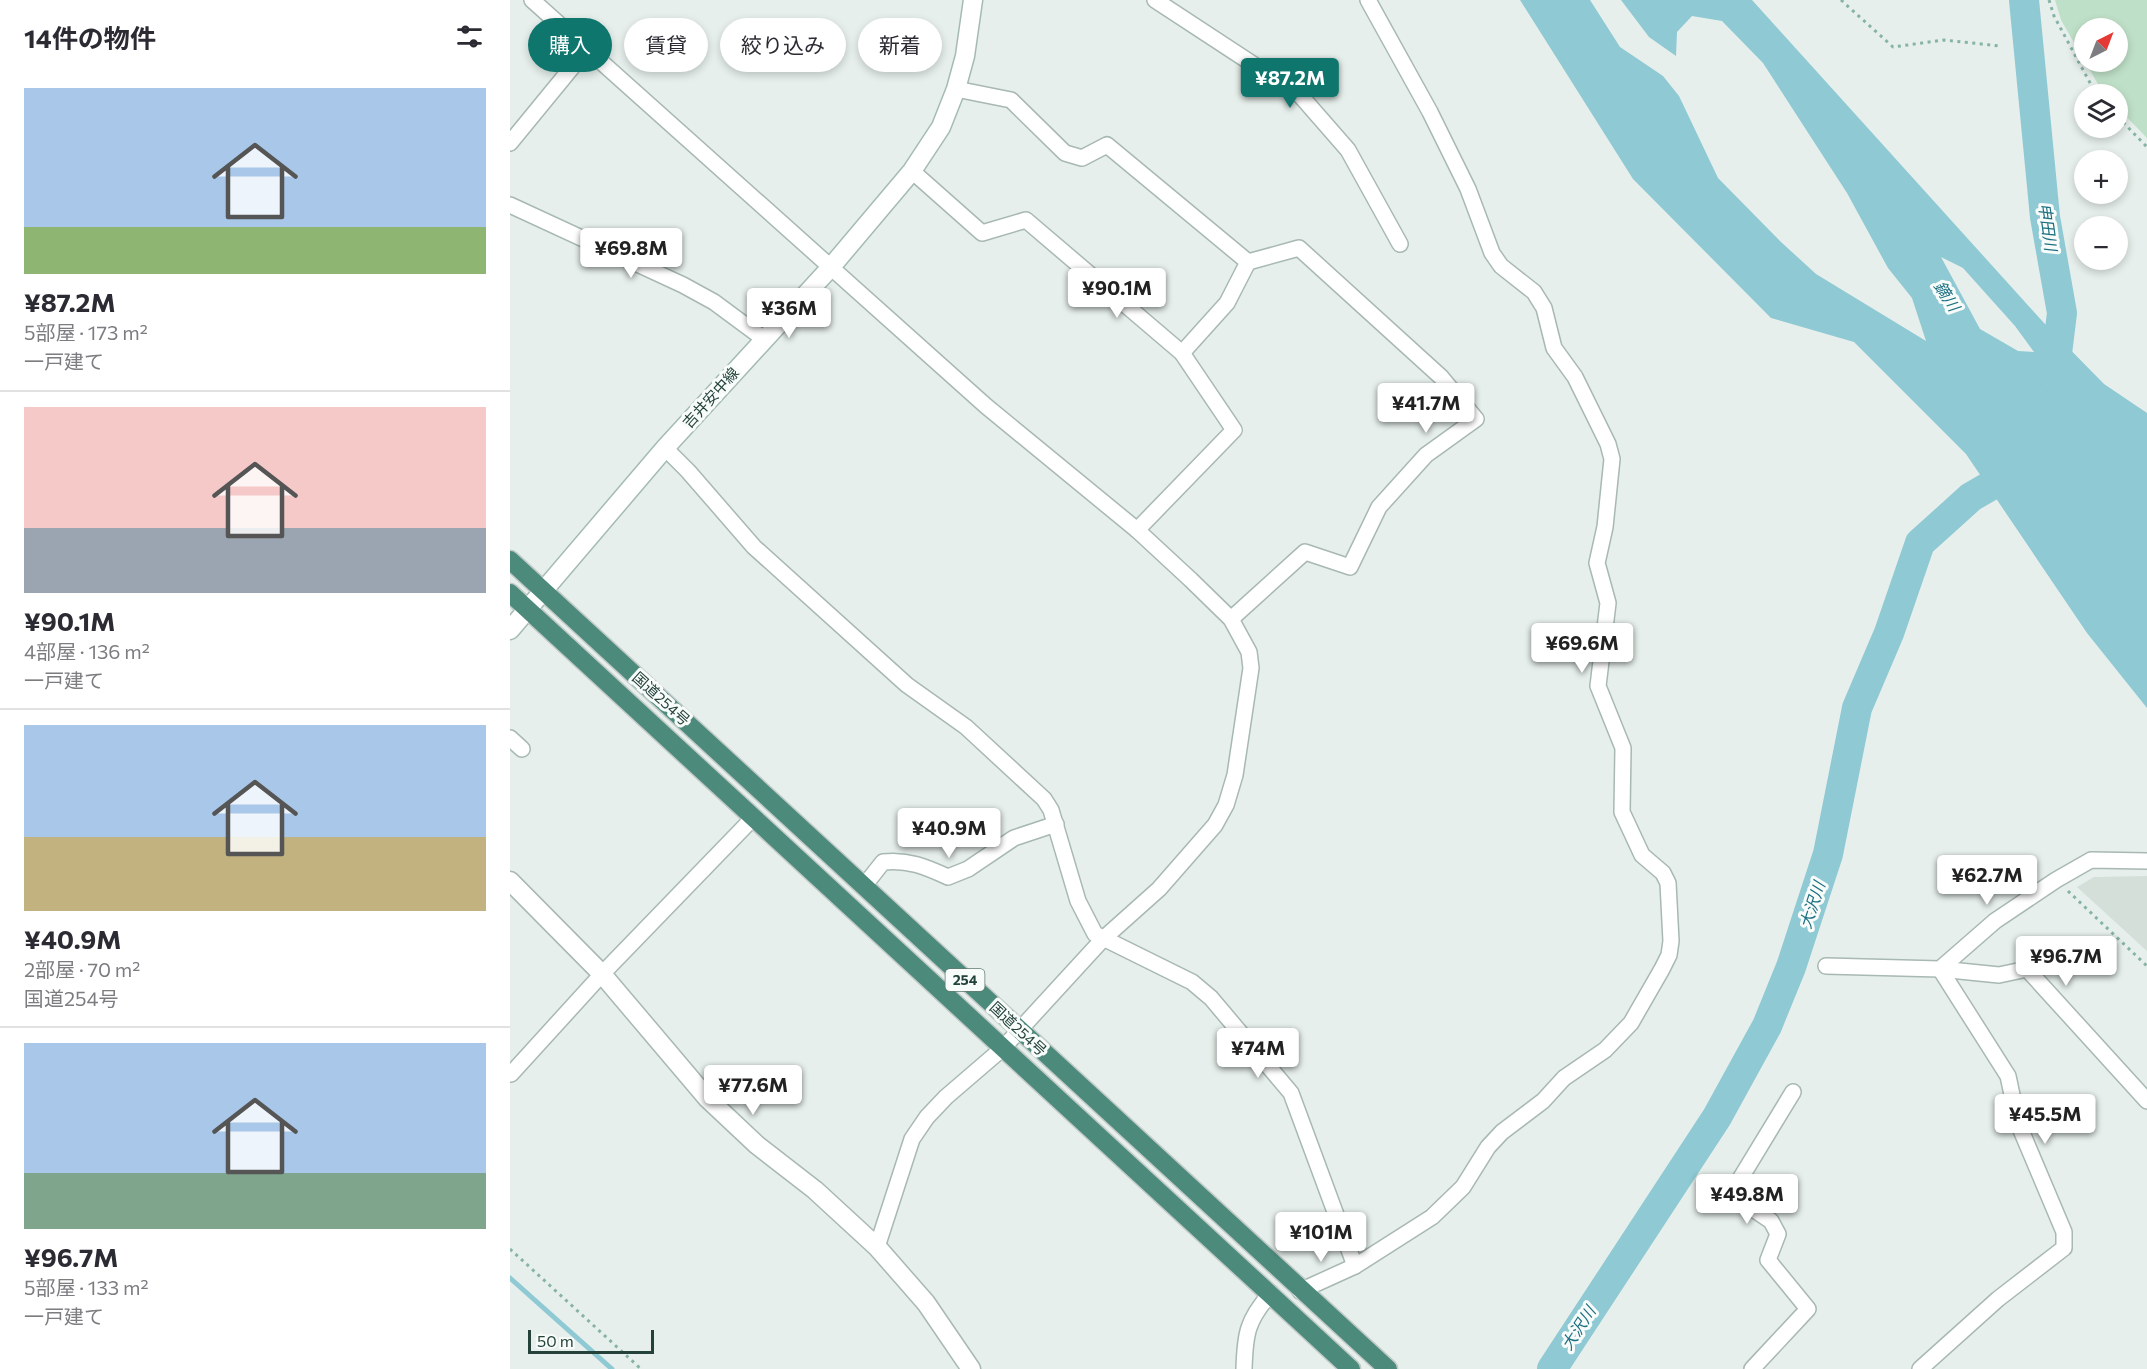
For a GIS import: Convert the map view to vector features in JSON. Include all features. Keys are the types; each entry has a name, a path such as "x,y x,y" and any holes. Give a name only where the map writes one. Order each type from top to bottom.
{"highway":[{"name":"254","path":"510,560 542,590"},
{"name":"国道254号","path":"542,590 1300,1291 1388,1369"},
{"name":"254","path":"510,592 528,608"},
{"name":"国道254号","path":"528,608 1351,1369"}],"main road":[{"name":"吉井安中線","path":"510,630 665,448 831,267 912,171 941,127 956,89 965,56 973,0"},
{"path":"510,881 602,974 707,1098 758,1145 815,1190 878,1247 926,1303 971,1369"}],"street":[{"path":"532,0 552,18"},
{"path":"1155,0 1300,95 1348,150 1400,244"},
{"path":"1300,1291 1355,1266 1432,1217 1463,1187 1488,1147 1502,1131 1544,1101 1564,1078 1605,1050 1631,1023 1669,955 1671,941 1668,883 1663,873 1642,855 1622,812 1623,748 1598,686 1608,603 1597,563 1605,527 1611,459 1608,444 1575,377 1554,348 1544,308 1534,292 1501,266 1492,253 1468,189 1430,112 1368,0"},
{"path":"612,71 986,406 1137,530 1231,619 1249,652 1251,668 1234,775 1226,805 1215,825 1159,889 1103,939 1003,1048 946,1097 912,1139 878,1247"},
{"path":"510,143 568,72"},
{"path":"956,89 1011,100 1065,153 1082,158 1107,145 1248,262"},
{"path":"912,171 982,232 1026,220 1182,353 1234,430 1137,530"},
{"path":"510,205 683,285 714,302 764,339"},
{"path":"1182,353 1227,303 1248,262 1299,248 1441,376 1476,419 1426,454 1378,507 1350,567 1305,552 1231,619"},
{"path":"665,448 754,547 908,685 966,727 1044,799 1056,825 1078,901 1095,934 1192,982 1211,998 1291,1093 1318,1160 1355,1266"},
{"path":"510,738 522,749"},
{"path":"511,1074 602,974 754,817"},
{"path":"864,886 883,862 897,860 917,864 948,877 968,869 1014,838 1056,825"},
{"path":"1940,969 1995,921 2056,880 2091,860 2147,861"},
{"path":"1826,966 1940,969 1999,975 2027,969 2147,1101"},
{"path":"1920,1369 1998,1299 2064,1248 2065,1240 2064,1232 2018,1123 2008,1076 1940,969"},
{"path":"1752,1369 1808,1309 1768,1260 1778,1234 1771,1221 1731,1194 1793,1092"},
{"path":"1244,1369 1247,1328 1258,1308 1271,1293"}],"path":[{"path":"1841,0 1893,47 1944,40 2000,46"},
{"path":"2049,0 2054,16 2091,84"},
{"path":"2128,127 2147,147"},
{"path":"2056,880 2147,966"},
{"path":"510,1249 641,1369"}],"shaded area":[{"path":"2147,876 2147,951 2077,887 2094,877"}],"green space":[{"path":"2055,0 2147,0 2147,138 2128,118 2128,84 2098,84 2091,72 2128,72 2128,18 2074,18 2074,43 2061,20"}],"water":[{"name":"鏑川","path":"1520,0 1590,0 1620,47 1663,76 1679,96 1718,178 1781,242 1816,274 1926,341 1912,298 1888,268 1847,193 1763,63 1722,21 1692,16 1677,32 1676,56 1649,37 1621,0 1752,0 2044,323 2104,384 2147,413 2147,708 2087,633 1966,454 1854,342 1771,318 1633,179","holes":["1941,257 1963,268 2015,326 2034,352 2018,351 1980,329"]}],"waterway":[{"name":"申田川","path":"2024,0 2045,217 2062,313 2054,378"},
{"name":"大沢川","path":"1552,1369 1717,1117 1767,1026 1791,967 1828,854 1857,708 1889,633 1920,543 1971,497 2023,467"},
{"path":"510,1278 612,1369"}]}
